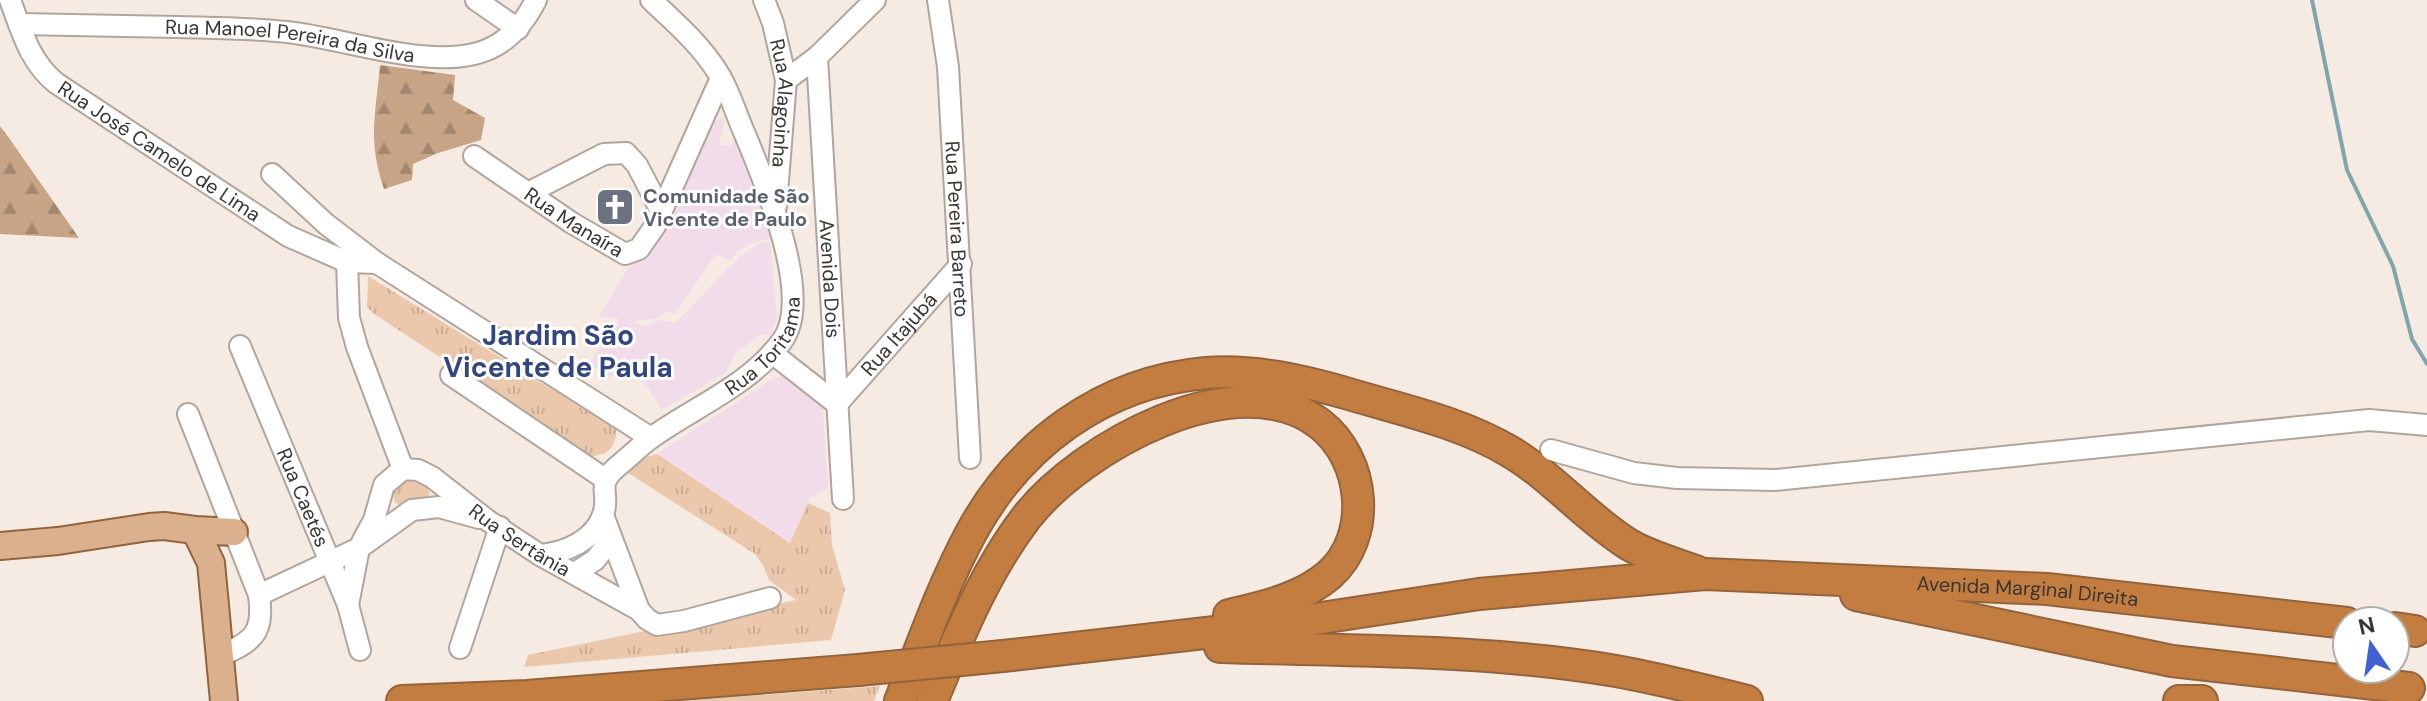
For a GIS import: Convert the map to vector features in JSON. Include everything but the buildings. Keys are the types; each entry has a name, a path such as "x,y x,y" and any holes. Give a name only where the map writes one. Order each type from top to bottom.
{"highway":[{"path":"900,701 948,580 971,533 1016,467 1049,437 1094,406 1128,389 1207,373 1282,377 1434,419 1477,435 1510,451 1630,545 1705,574"},
{"path":"932,701 965,621 1005,548 1050,492 1104,449 1157,422 1189,411 1251,402 1296,411 1319,423 1337,440 1357,484 1359,508 1355,531 1345,554 1331,573 1309,589 1281,601 1114,643"},
{"name":"Avenida Marginal Direita","path":"1705,574 2047,589 2331,621"},
{"path":"479,701 1003,656 1275,625 1479,594 1705,574"},
{"path":"1768,577 2172,661 2409,688"},
{"path":"1114,643 1506,659 1614,671 1684,684 1747,701"},
{"path":"402,701 527,696"},
{"path":"2179,701 2202,701"}],"main road":[{"path":"0,546 149,527 234,532"},
{"path":"195,530 211,563 222,678"},
{"path":"211,563 234,532"},
{"path":"0,557 30,553 58,541"}],"street":[{"name":"Rua José Camelo de Lima","path":"10,0 29,53 56,83 288,236 347,262"},
{"path":"476,0 518,29"},
{"name":"Rua Manoel Pereira da Silva","path":"19,24 252,29 316,36 427,56 454,57 497,46 518,29 536,0"},
{"path":"651,0 680,27 721,78 776,210"},
{"name":"Rua Alagoinha","path":"764,0 777,38 786,80 776,210"},
{"path":"786,80 817,57 875,0"},
{"name":"Rua Pereira Barreto","path":"938,0 948,67 970,458"},
{"name":"Avenida Dois","path":"817,57 843,499"},
{"name":"Rua Manaíra","path":"474,156 625,254 639,249 655,226 721,78"},
{"path":"528,193 604,154 626,153 637,165 661,211"},
{"path":"272,174 326,224 377,263 651,438"},
{"name":"Rua Toritama","path":"605,479 651,438 711,400 772,353 784,339 792,322 789,274 776,210"},
{"path":"348,605 359,548 374,520 384,485 403,469 349,318 347,262 377,263"},
{"name":"Rua Itajubá","path":"837,404 961,264"},
{"name":"Rua Caetés","path":"240,346 348,605 360,650"},
{"path":"772,353 837,404"},
{"path":"451,375 605,479 603,515 639,610 647,619 657,625 666,625 770,598"},
{"path":"188,414 259,595 262,617 256,634 242,646 222,678"},
{"path":"1551,450 1634,473 1677,478 1775,480 2369,420 2427,425"},
{"name":"Rua Sertânia","path":"403,469 418,470 432,477 540,555 639,610"},
{"path":"259,595 359,548 401,516 426,507 439,507 493,523 460,648"},
{"path":"540,555 556,554 575,546 603,515"},
{"path":"575,573 595,560 611,540"}],"shaded area":[{"path":"722,117 725,120 719,144 730,146 735,140 763,199 771,238 752,243 737,252 730,261 716,254 675,314 667,311 655,319 631,321 644,326 661,320 676,323 739,257 760,243 770,241 777,319 770,335 762,334 735,353 726,373 662,410 633,365 609,377 589,363 619,319 599,316 630,265 654,246 716,120"},
{"path":"775,377 796,377 822,396 828,489 810,497 791,543 657,454"}],"green space":[{"path":"380,65 455,75 453,100 485,118 481,140 413,164 412,180 384,189 374,141"},
{"path":"0,126 9,138 79,238 0,234"},
{"path":"368,276 616,429 613,445 607,452 591,456 374,314 367,307"},
{"path":"657,454 790,543 808,503 830,513 832,545 845,590 831,640 524,667 528,655 796,600 769,580 755,554 628,473 643,458"},
{"path":"412,476 425,483 430,498 401,507 394,501 393,489 400,480"},
{"path":"880,686 874,701 683,701"}],"waterway":[{"path":"2312,0 2347,170 2393,266 2412,339 2427,364"}],"place":[{"name":"Comunidade São Vicente de Paulo","path":"615,207"}],"district":[{"name":"Jardim São Vicente de Paula","path":"558,351"}]}
